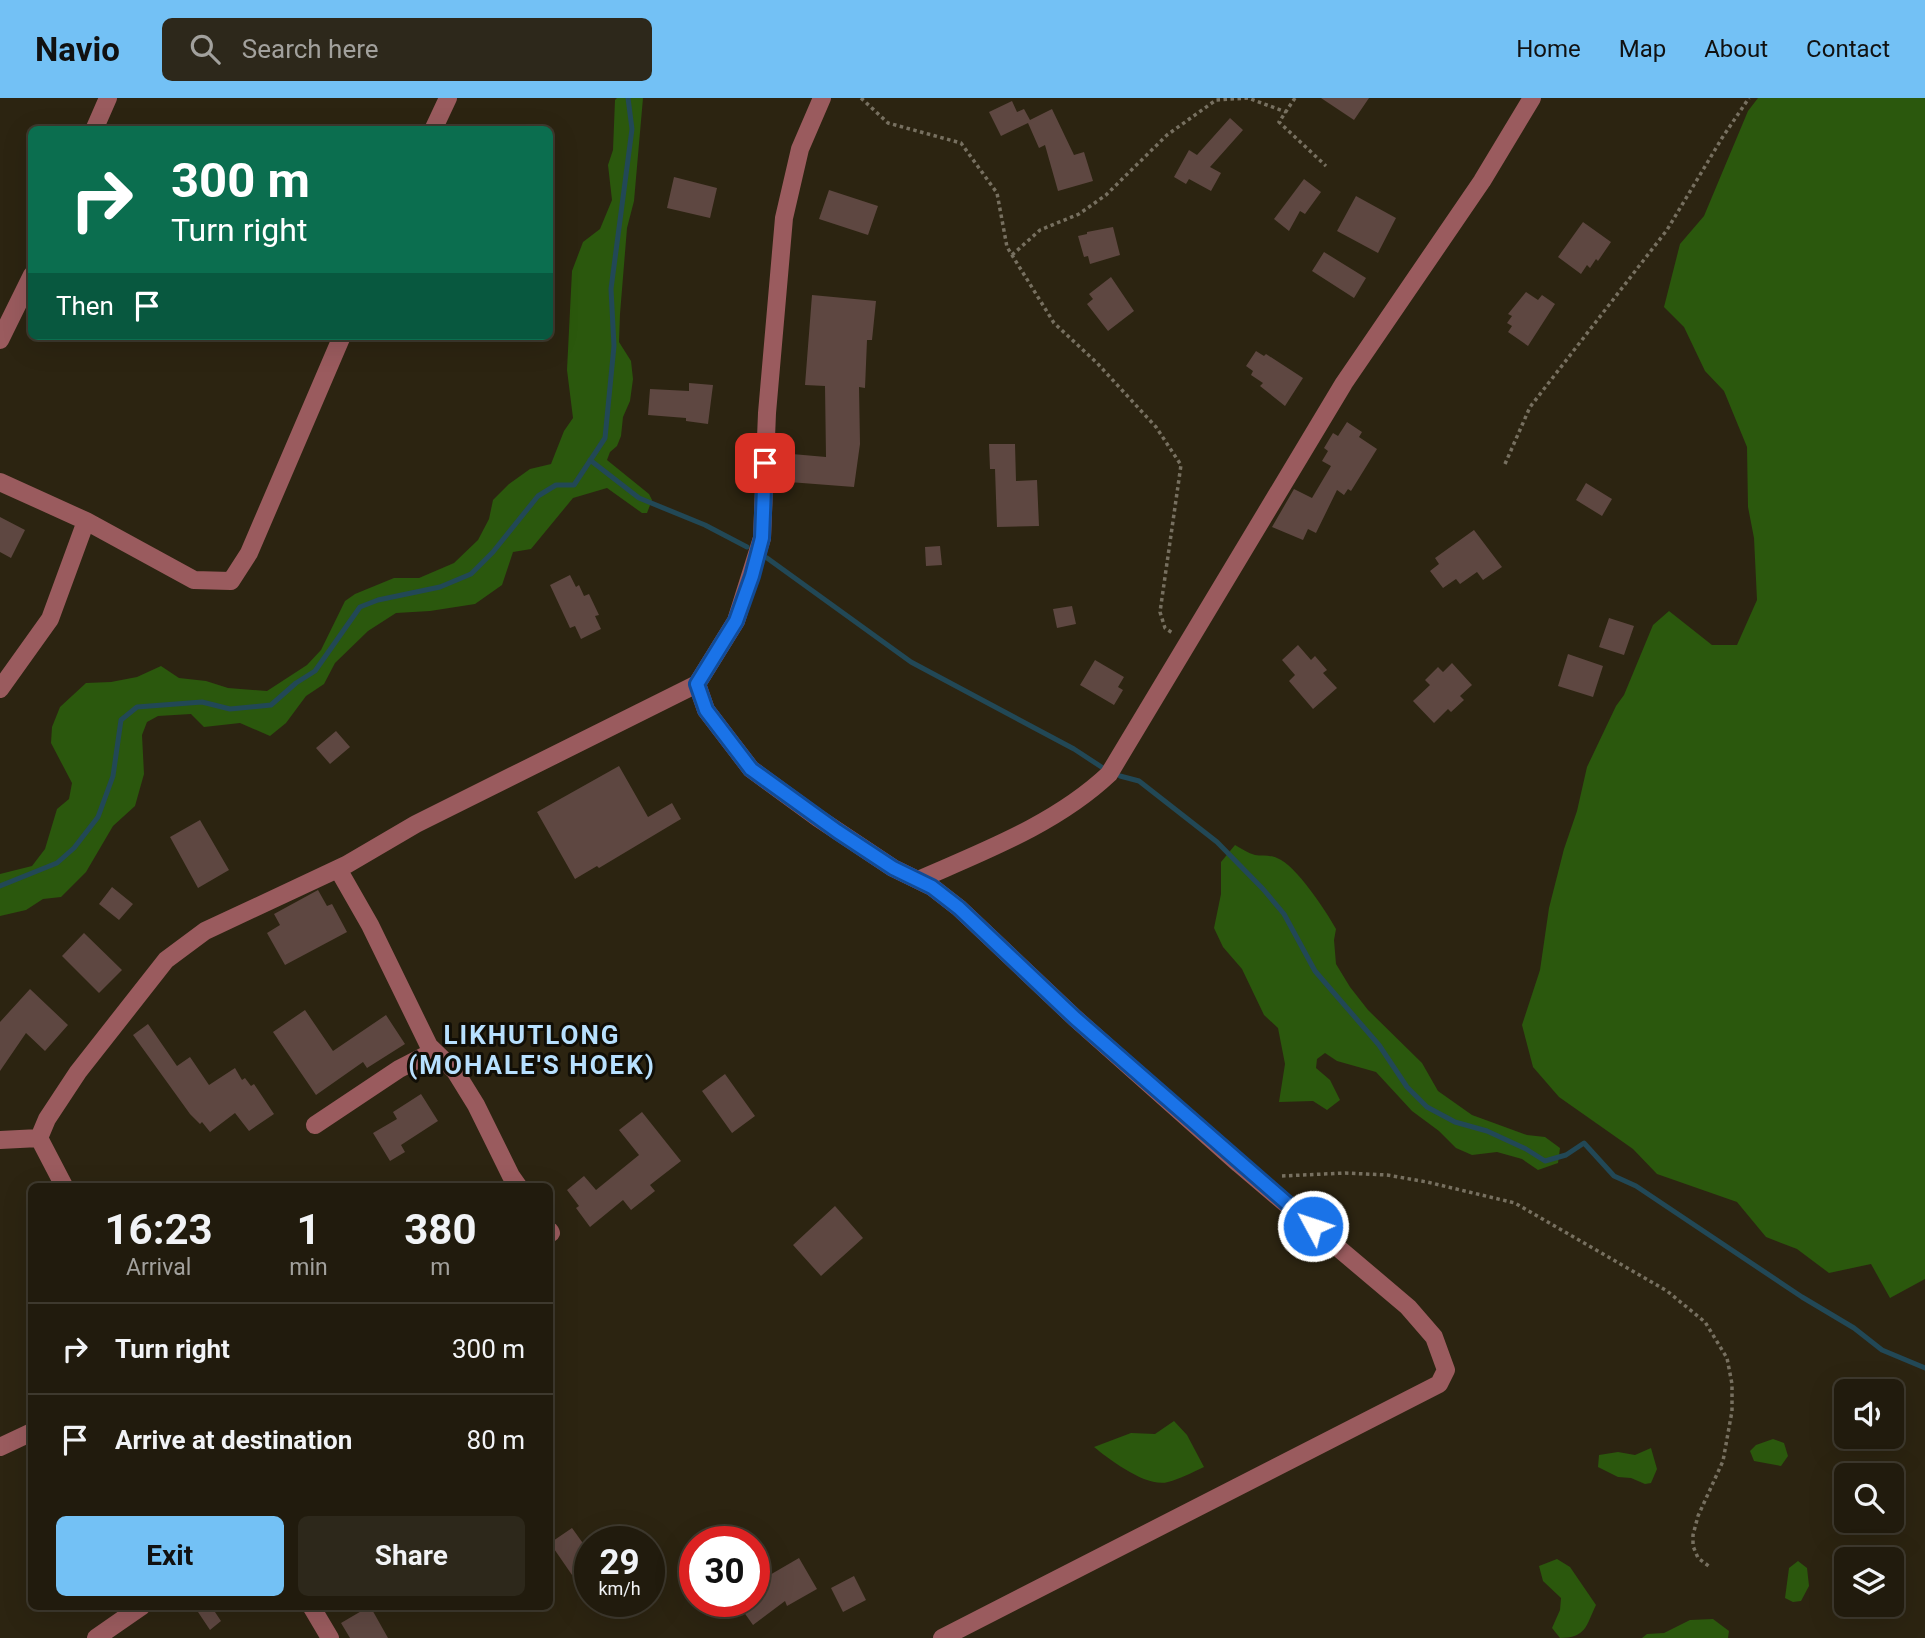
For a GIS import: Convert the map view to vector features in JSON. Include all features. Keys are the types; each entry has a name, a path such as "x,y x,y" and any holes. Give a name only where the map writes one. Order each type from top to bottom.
{"street":[{"path":"96,126 108,98"},
{"path":"435,126 448,98"},
{"path":"39,1138 47,1119 78,1072 166,960 205,931 338,869 416,824 697,684 736,621 762,538 767,413 784,218 800,149 822,98"},
{"path":"918,880 1001,844 1088,794 1109,774 1343,383 1482,181 1532,98"},
{"path":"0,340 28,283"},
{"path":"0,482 86,521 194,580 231,581 249,554 334,340"},
{"path":"0,689 50,619 86,521"},
{"path":"697,684 706,710 751,769 893,868 932,887 959,908 1075,1018 1255,1178 1408,1307 1434,1338 1446,1370 1439,1384 942,1638"},
{"path":"338,869 370,925 429,1046 455,1071 517,1183"},
{"path":"315,1125 399,1069 434,1051"},
{"path":"0,1139 39,1138"},
{"path":"39,1138 62,1183"},
{"path":"0,1447 28,1434"},
{"path":"96,1638 136,1610"},
{"path":"313,1610 330,1638"}],"path":[{"path":"861,98 888,123 961,143 997,193 1007,247 1054,323 1097,363 1156,427 1181,466 1160,612 1165,628 1187,643"},
{"path":"1012,255 1040,230 1079,214 1106,195 1167,135 1216,100 1248,98 1286,112"},
{"path":"1295,98 1279,122 1326,166"},
{"path":"1505,464 1530,407 1667,230 1749,98"},
{"path":"1255,1178 1345,1173 1387,1175 1515,1203 1667,1291 1705,1322 1727,1358 1732,1384 1732,1411 1723,1461 1698,1516 1693,1535 1693,1546 1698,1558 1710,1567"}],"green space":[{"path":"617,98 643,98 634,201 627,228 619,342 631,361 633,379 621,436 607,460 649,494 652,500 647,513 642,513 607,488 573,498 531,549 513,552 502,585 475,604 396,613 368,631 335,663 324,684 306,696 286,723 270,736 240,723 204,727 191,714 158,716 147,722 142,735 144,774 135,806 113,826 86,872 61,897 43,899 26,910 0,916 0,874 32,866 45,849 57,809 69,799 72,783 51,743 52,727 60,707 86,683 137,677 161,666 179,678 206,681 228,688 267,691 307,665 321,650 345,601 394,578 419,578 454,563 478,540 489,519 493,500 530,469 551,464 564,431 573,418 567,370 572,271 583,242 600,229 612,200 608,165 613,150"},
{"path":"1758,98 1925,98 1925,1279 1890,1298 1871,1264 1829,1273 1797,1249 1766,1237 1737,1202 1657,1174 1633,1149 1559,1097 1533,1067 1522,1025 1540,970 1549,908 1587,767 1624,695 1653,625 1669,611 1712,645 1737,645 1757,600 1754,538 1748,507 1747,447 1724,391 1705,371 1684,327 1664,307 1680,244 1704,216 1748,111"},
{"path":"1235,845 1255,855 1269,856 1285,862 1301,879 1336,929 1336,964 1350,987 1368,1010 1422,1063 1438,1091 1472,1115 1527,1135 1545,1137 1560,1148 1558,1163 1538,1170 1522,1159 1497,1152 1472,1155 1456,1148 1412,1111 1376,1072 1337,1061 1325,1053 1317,1059 1316,1068 1330,1080 1340,1100 1327,1110 1313,1101 1279,1102 1285,1064 1278,1028 1264,1015 1242,969 1223,947 1214,928 1221,894 1221,862"},
{"path":"1174,1421 1187,1435 1204,1467 1173,1481 1159,1483 1140,1477 1094,1447 1131,1433 1155,1434"},
{"path":"1773,1439 1784,1443 1788,1456 1781,1466 1754,1461 1750,1451 1756,1445"},
{"path":"1651,1448 1657,1469 1651,1483 1618,1477 1598,1467 1599,1455 1618,1452 1635,1455"},
{"path":"1557,1559 1570,1567 1596,1605 1587,1625 1575,1636 1560,1638 1552,1628 1560,1610 1561,1598 1543,1581 1539,1566"},
{"path":"1798,1561 1807,1568 1809,1586 1801,1601 1793,1602 1785,1598 1789,1568"},
{"path":"1713,1619 1729,1631 1728,1638 1642,1638 1647,1634 1664,1633 1690,1620"}],"building":[{"path":"1321,98 1369,98 1354,120"},
{"path":"1012,101 1017,112 1024,109 1030,120 1052,109 1074,155 1084,152 1093,181 1058,191 1045,145 1039,148 1028,123 1001,136 989,112"},
{"path":"1230,118 1243,130 1210,167 1221,173 1211,191 1189,179 1186,184 1174,177 1189,150 1197,155"},
{"path":"674,177 717,188 710,218 667,208"},
{"path":"1304,179 1321,192 1305,214 1300,211 1289,231 1274,219"},
{"path":"829,190 878,206 868,235 819,219"},
{"path":"1356,196 1396,218 1378,253 1337,231"},
{"path":"1583,222 1611,242 1598,261 1596,259 1590,268 1587,265 1581,274 1558,257"},
{"path":"1113,227 1120,255 1090,264 1088,256 1084,257 1078,236"},
{"path":"1324,252 1366,278 1354,298 1312,271"},
{"path":"1111,277 1134,311 1108,331 1087,304 1093,299 1089,294"},
{"path":"1526,292 1538,300 1542,295 1555,304 1528,346 1508,332 1512,326 1507,323 1512,316 1508,314"},
{"path":"812,295 876,301 872,340 867,340 865,388 859,387 860,444 854,487 789,482 792,454 826,457 825,386 805,385"},
{"path":"1256,351 1264,356 1266,354 1303,378 1285,406 1260,386 1263,383 1251,375 1253,371 1246,366"},
{"path":"689,383 713,385 708,424 686,421 686,418 648,415 650,389 689,391"},
{"path":"1347,422 1362,432 1359,437 1377,449 1351,491 1348,489 1344,495 1337,490 1316,533 1308,529 1303,540 1272,527 1294,489 1312,498 1331,466 1322,461 1328,451 1324,448 1333,433 1338,436"},
{"path":"989,444 1015,444 1016,481 1037,480 1039,526 997,527 995,469 990,469"},
{"path":"1586,483 1612,499 1602,516 1576,500"},
{"path":"0,517 25,530 11,558 0,552"},
{"path":"1474,530 1502,567 1483,580 1477,572 1460,584 1456,579 1443,588 1430,571 1439,564 1435,558"},
{"path":"940,546 942,565 926,566 925,547"},
{"path":"570,575 584,596 589,594 599,615 595,616 601,629 581,639 575,626 570,628 550,585"},
{"path":"1072,606 1076,624 1057,628 1053,609"},
{"path":"1609,618 1634,626 1624,655 1599,647"},
{"path":"1298,645 1311,660 1315,656 1327,670 1323,673 1337,688 1313,709 1289,681 1295,675 1282,660"},
{"path":"1568,654 1603,666 1593,697 1558,686"},
{"path":"1095,660 1124,677 1118,687 1123,690 1114,705 1080,685"},
{"path":"1452,663 1472,685 1460,696 1464,700 1451,712 1448,709 1434,723 1413,701 1430,685 1425,680 1438,667 1443,672"},
{"path":"336,731 350,747 330,764 316,748"},
{"path":"619,766 648,817 672,803 681,819 599,868 597,866 575,879 537,812"},
{"path":"200,820 229,870 198,888 170,837"},
{"path":"112,887 133,904 119,920 99,904"},
{"path":"318,890 327,906 332,904 347,932 285,965 267,933 280,925 274,914"},
{"path":"84,933 122,970 99,993 62,956"},
{"path":"30,989 68,1025 45,1051 26,1033 0,1071 0,1022"},
{"path":"305,1010 333,1051 386,1015 405,1044 367,1068 363,1062 316,1095 273,1032"},
{"path":"148,1024 177,1066 190,1057 209,1085 235,1068 242,1080 245,1078 251,1086 254,1084 274,1114 249,1131 235,1113 210,1132 190,1114 133,1035"},
{"path":"725,1074 755,1116 732,1133 702,1091"},
{"path":"421,1094 438,1121 401,1145 405,1152 390,1161 373,1133 397,1119 393,1112"},
{"path":"642,1112 681,1161 650,1185 655,1191 631,1210 623,1200 590,1227 567,1190 584,1176 596,1190 639,1155 619,1130"},
{"path":"835,1206 863,1238 821,1276 793,1245"},
{"path":"572,1528 574,1574 572,1575 553,1547 553,1541"},
{"path":"799,1558 817,1589 787,1606 785,1601 770,1612 770,1575"},
{"path":"854,1576 866,1600 843,1612 831,1588"},
{"path":"197,1610 214,1610 221,1621 210,1630"},
{"path":"363,1610 372,1610 388,1638 350,1638 341,1623"},
{"path":"747,1617 764,1617 753,1625"}],"waterway":[{"path":"0,886 57,863 74,848 98,817 113,776 121,720 137,707 202,702 230,709 271,705 296,683 315,671 360,607 378,600 440,587 471,574 493,552 538,496 556,485 574,485 605,438 614,346 611,289 632,129 628,98"},
{"path":"590,460 639,498 705,525 747,547"},
{"path":"767,558 911,662 1074,749 1103,768"},
{"path":"1120,776 1139,781 1217,842 1263,889 1284,914 1315,971 1379,1045 1407,1087 1427,1107 1455,1122 1487,1131 1545,1161 1566,1155 1584,1143 1614,1176 1636,1186 1802,1297 1854,1328 1882,1350 1925,1368"}],"district":[{"name":"LIKHUTLONG (MOHALE'S HOEK)","path":"532,1050"}],"route":[{"path":"765,463 762,538 752,576 736,621 697,684 706,710 751,769 837,831 893,868 932,887 959,908 1075,1018 1313,1226"}]}
